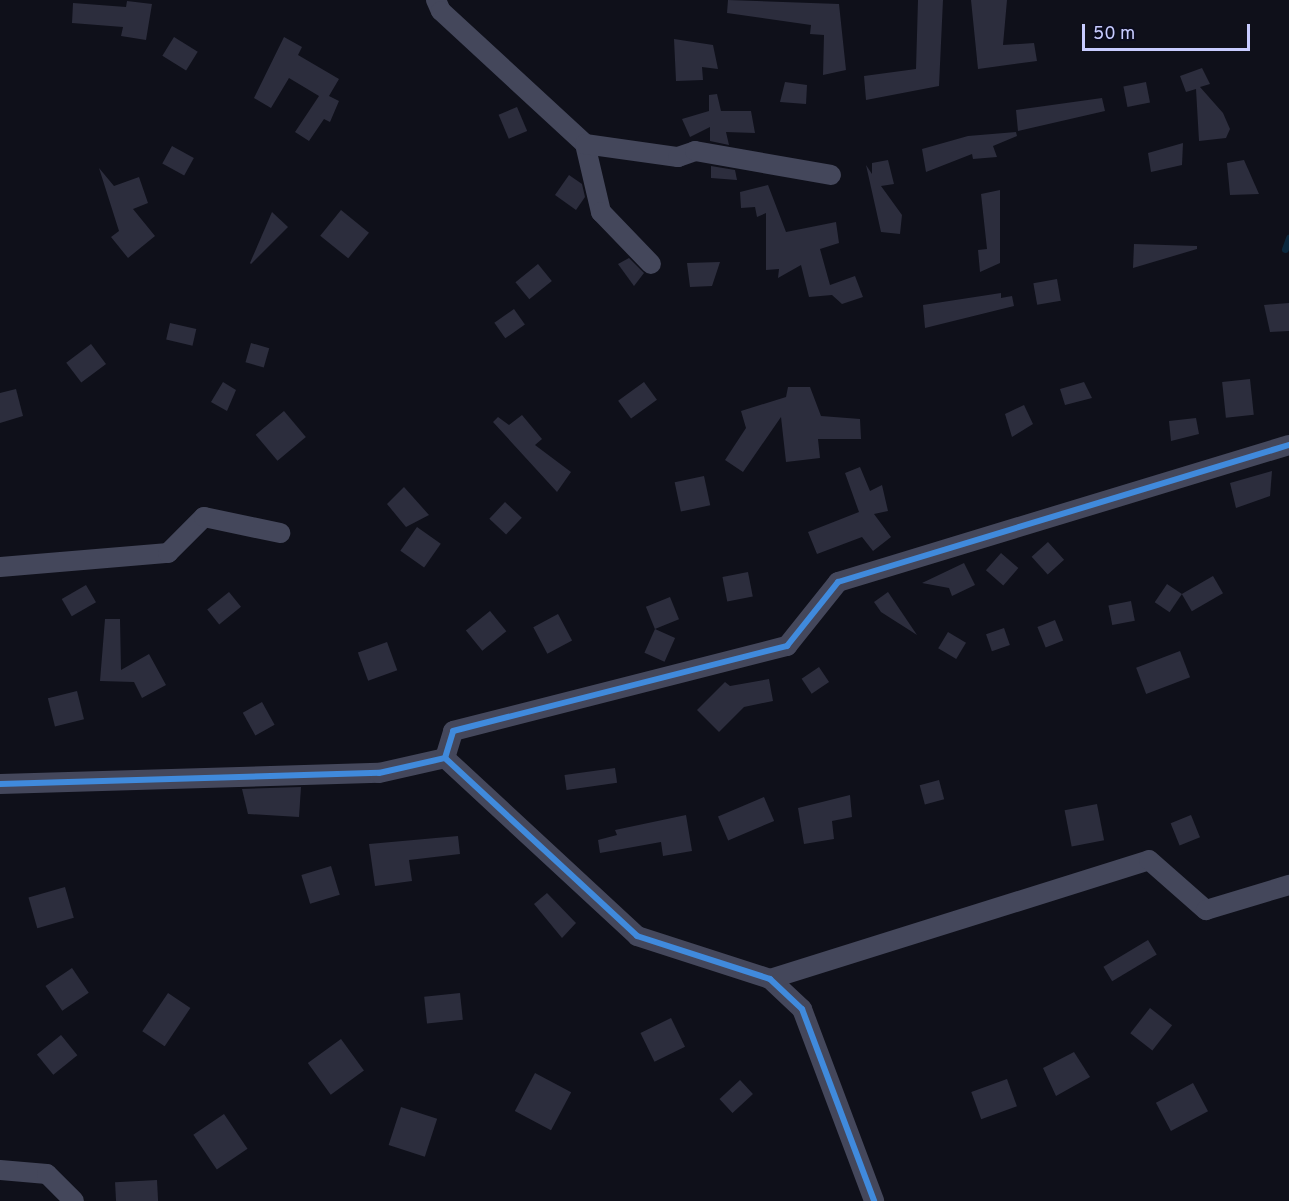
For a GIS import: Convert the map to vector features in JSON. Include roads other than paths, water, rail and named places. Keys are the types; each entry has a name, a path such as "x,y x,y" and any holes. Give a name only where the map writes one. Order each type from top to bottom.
{"street":[{"path":"436,0 441,11 585,144 601,212 651,264"},
{"path":"585,144 678,157 695,151 831,175"},
{"path":"445,758 453,731 787,646 838,582 1289,445"},
{"path":"0,567 168,553 204,516 280,533"},
{"path":"0,784 379,773 445,758"},
{"path":"445,758 637,936 770,979 802,1010 874,1201"},
{"path":"770,979 1149,860 1206,910 1289,885"},
{"path":"0,1170 47,1174 74,1201"}],"waterway":[{"path":"1285,249 1289,238"}]}
